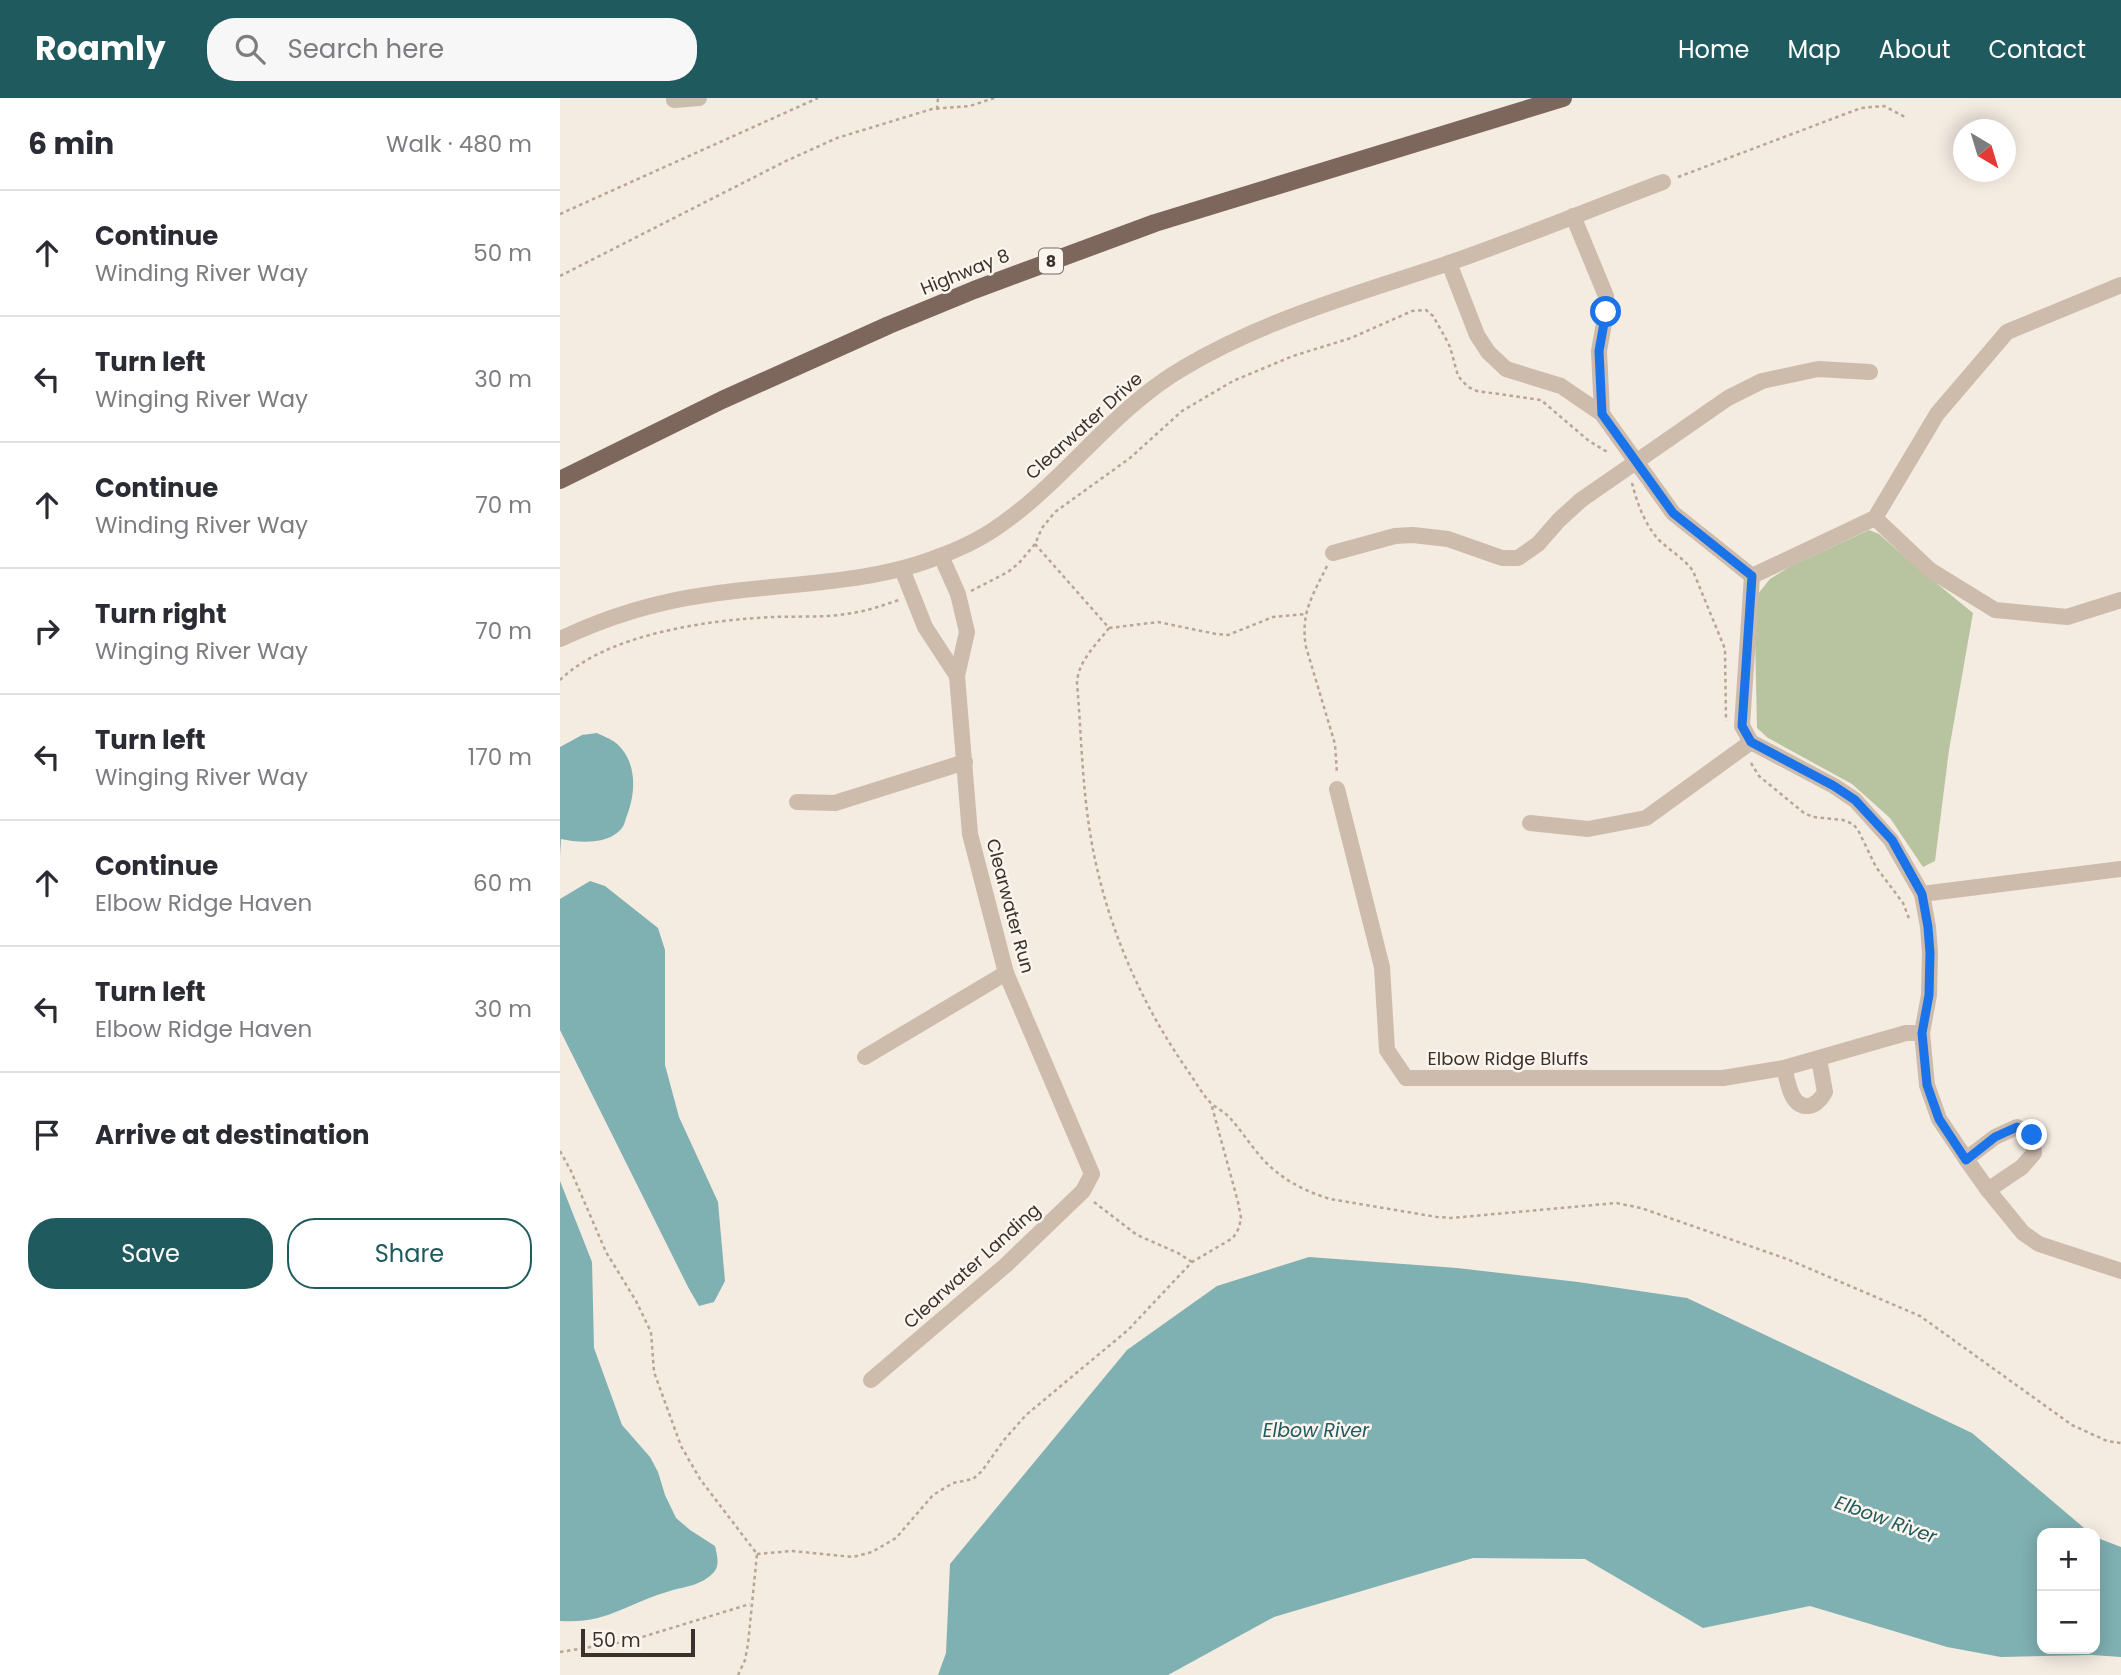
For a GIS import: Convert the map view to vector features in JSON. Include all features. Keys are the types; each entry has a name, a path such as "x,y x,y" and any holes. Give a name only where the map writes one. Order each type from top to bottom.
{"main road":[{"name":"Highway 8","path":"560,480 722,400 889,325 975,290 1155,223 1563,98"}],"street":[{"path":"674,100 699,98"},
{"name":"Clearwater Drive","path":"560,639 630,610 705,595 820,582 902,569 941,556 989,533 1026,505 1123,413 1167,377 1220,346 1331,301 1449,263 1663,182"},
{"path":"1573,216 1605,296 1606,312 1599,351 1602,414"},
{"path":"1449,263 1477,335 1488,352 1506,369 1561,386 1602,414 1673,513 1752,576"},
{"path":"1752,576 1875,518 1937,414 2007,332 2121,285"},
{"path":"1333,553 1395,536 1413,535 1448,539 1502,558 1518,558 1538,544 1574,505 1728,398 1762,381 1818,369 1870,372"},
{"path":"1875,518 1930,570 1995,610 2067,617 2121,600"},
{"name":"Clearwater Run","path":"941,556 958,594 967,632 957,676 970,834 1006,973 1092,1174"},
{"name":"Clearwater Run","path":"902,569 925,628 957,676"},
{"path":"1752,576 1742,726 1751,742 1855,800 1892,840 1922,894 1928,927 1931,977 1922,1033 1927,1085 1939,1119 1988,1190 2023,1233 2039,1244 2121,1271"},
{"path":"1530,823 1588,829 1646,817 1751,742"},
{"path":"797,803 835,803 965,762"},
{"name":"Elbow Ridge Bluffs","path":"1338,789 1382,967 1387,1050 1406,1078 1723,1078 1784,1068 1906,1033 1922,1033"},
{"path":"1922,894 2121,869"},
{"path":"865,1057 1006,973"},
{"path":"1784,1068 1794,1100 1799,1105 1808,1106 1815,1104 1825,1091 1819,1059"},
{"path":"1966,1160 1995,1137 2017,1127 2032,1135 2034,1153 2022,1167 1988,1190"},
{"name":"Clearwater Landing","path":"871,1380 1006,1265 1083,1192 1092,1174"}],"path":[{"path":"560,214 818,98"},
{"path":"937,109 938,98"},
{"path":"560,275 827,142 877,124 937,109 970,106 994,98"},
{"path":"1663,182 1861,108 1884,106 1905,117"},
{"path":"1035,544 1108,628"},
{"path":"1333,553 1305,614 1303,633 1335,744 1338,789"},
{"path":"560,680 601,652 669,631 695,625 768,617 852,613 912,596"},
{"path":"757,1554 792,1551 853,1557 872,1552 896,1538 933,1495 953,1483 973,1479 982,1471 1026,1415 1128,1330 1192,1262 1237,1233 1241,1217 1238,1202 1211,1103 1157,1024 1139,990 1120,943 1096,861 1089,825 1077,673 1108,628 1158,622 1216,635 1228,635 1273,617 1305,614"},
{"path":"1211,1103 1223,1111 1257,1153 1281,1177 1315,1195 1451,1218 1616,1203 1787,1259 1920,1316 2072,1425 2098,1438 2121,1443"},
{"path":"560,1152 606,1252 636,1301 651,1332 654,1372 681,1446 700,1479 757,1554 748,1644 738,1675"},
{"path":"1083,1192 1136,1234 1192,1262"},
{"path":"560,1652 629,1641 751,1604"}],"green space":[{"path":"1869,530 1879,534 1973,613 1949,750 1935,861 1923,867 1890,818 1852,784 1768,738 1757,728 1757,595 1770,579 1791,566"}],"water":[{"path":"597,733 616,743 628,759 633,779 629,809 622,828 610,837 585,842 561,839 560,856 560,747 582,735"},
{"path":"590,881 605,886 658,928 665,950 665,1065 679,1117 718,1202 725,1281 714,1302 699,1306 688,1287 560,1030 560,899"},
{"path":"560,1181 592,1262 594,1348 622,1425 650,1457 676,1518 715,1546 718,1560 714,1572 699,1583 655,1596 605,1616 577,1621 560,1621"},
{"name":"Elbow River","path":"1309,1257 1457,1268 1687,1298 1972,1433 2084,1528 2037,1528 2037,1654 2100,1654 2100,1539 2121,1547 2121,1657 2001,1657 1947,1647 1810,1606 1703,1628 1585,1559 1473,1558 1274,1617 1168,1675 938,1675 946,1653 950,1564 1127,1350 1217,1286"}],"route":[{"path":"1606,312 1599,351 1602,414 1673,513 1752,576 1742,726 1751,742 1855,800 1892,840 1922,894 1928,927 1931,977 1922,1033 1927,1085 1939,1119 1966,1160 1995,1137 2017,1127 2032,1135"}]}
